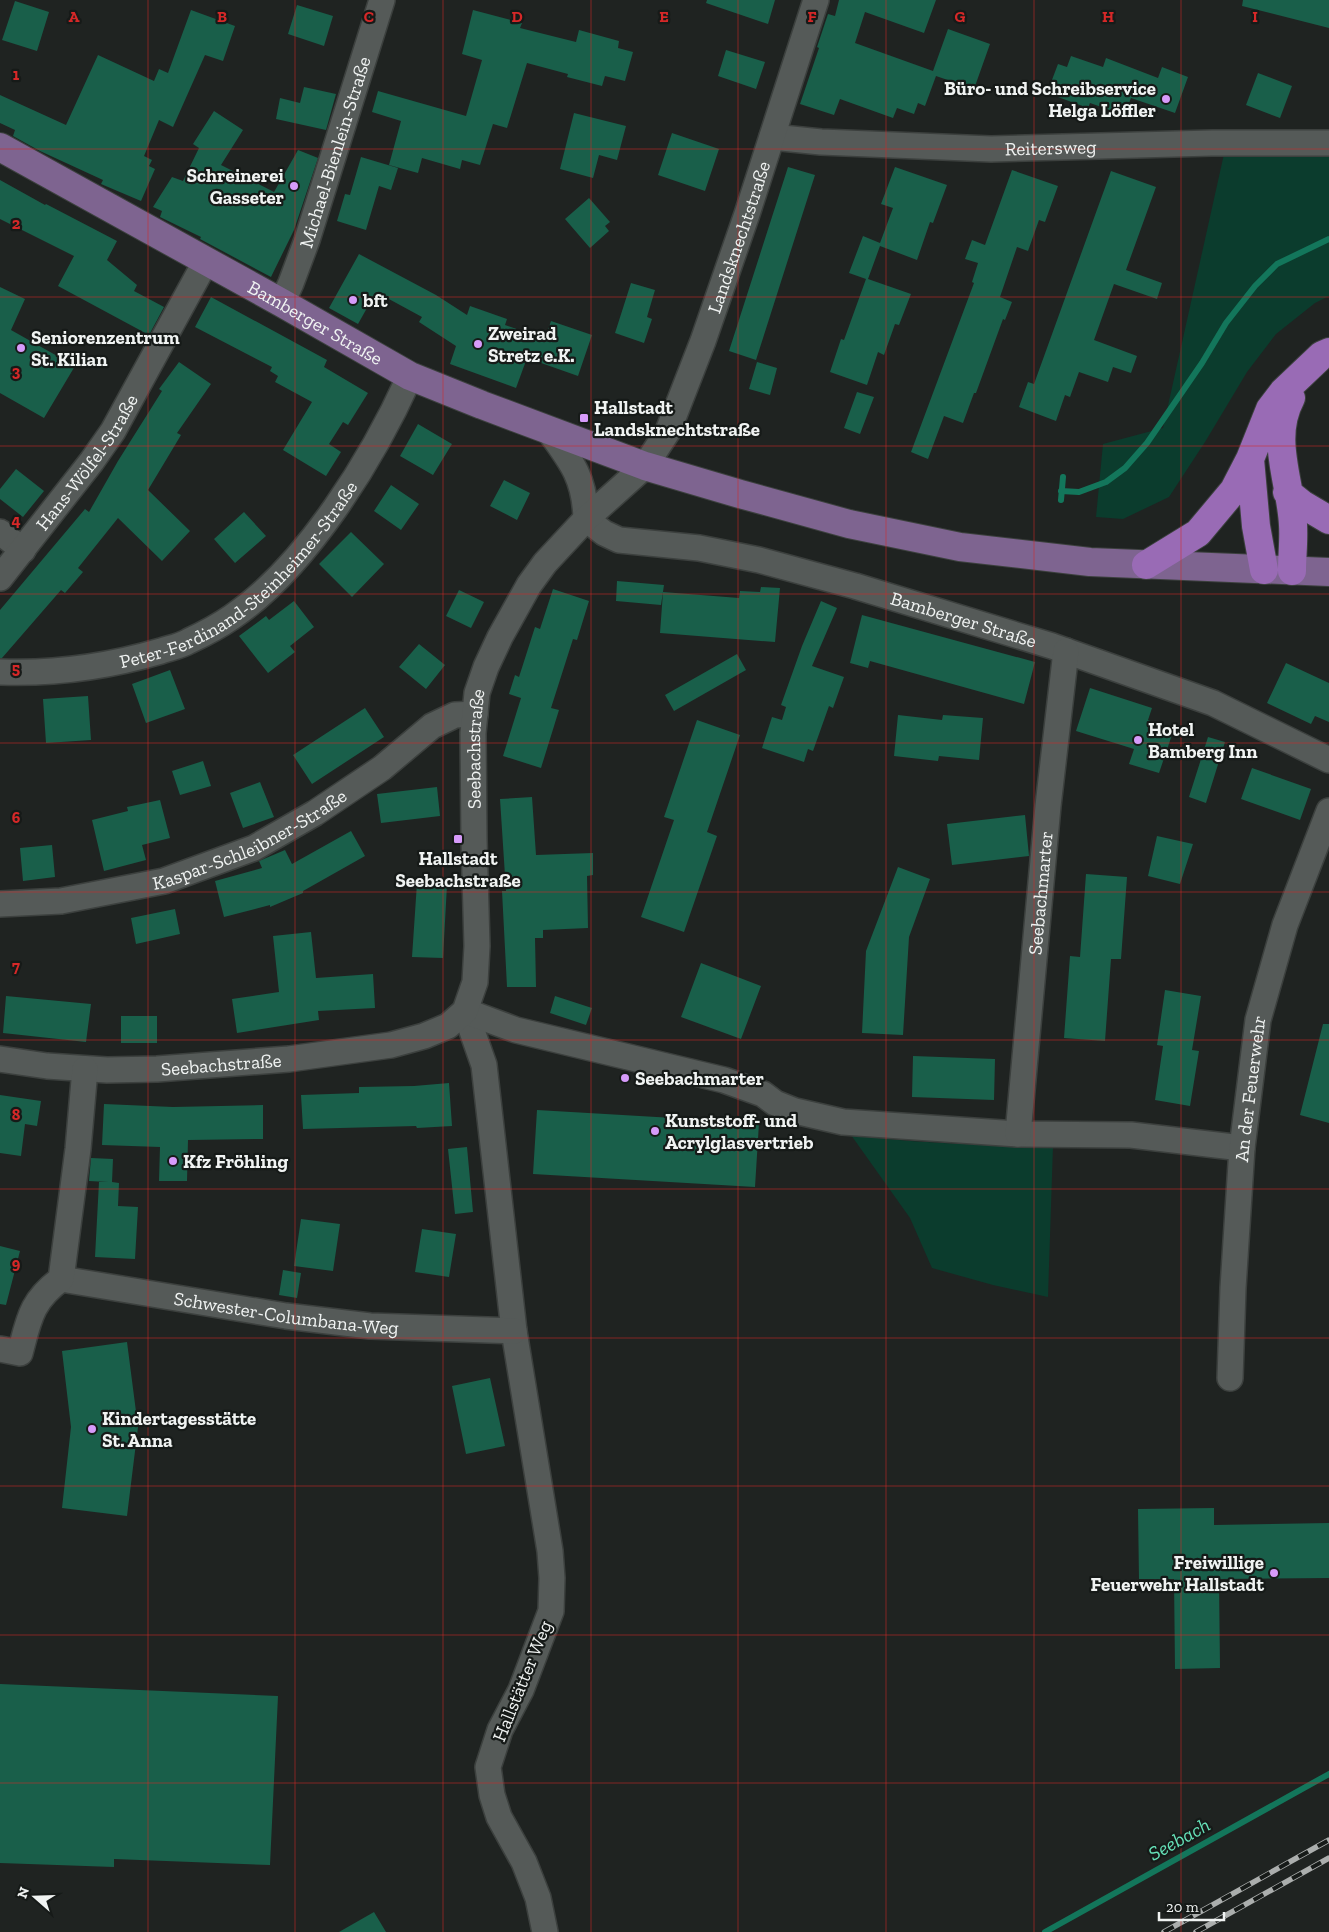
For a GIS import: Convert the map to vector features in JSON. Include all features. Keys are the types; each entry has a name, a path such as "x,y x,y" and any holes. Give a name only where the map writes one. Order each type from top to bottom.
{"highway":[{"path":"1146,564 1198,533 1234,490 1250,459 1270,408 1283,392 1304,372 1329,352"},
{"path":"1292,571 1293,524 1281,455 1281,429 1288,402 1304,372"},
{"path":"1250,459 1256,526 1264,570"},
{"path":"1287,492 1302,504 1329,520"}],"main road":[{"name":"Bamberger Straße","path":"0,147 282,302 410,376 549,431 646,466 849,524 960,547 1090,562 1329,572"}],"street":[{"name":"Michael-Bienlein-Straße","path":"282,302 307,240 382,0"},
{"name":"Landsknechtstraße","path":"646,466 668,431 706,332 816,0"},
{"name":"Reitersweg","path":"772,137 821,142 991,149 1212,143 1329,143"},
{"name":"Hans-Wölfel-Straße","path":"0,578 92,461 118,423 206,261"},
{"name":"Peter-Ferdinand-Steinheimer-Straße","path":"0,672 88,667 138,657 188,642 232,617 276,581 303,551 330,515 367,458 398,403 410,376"},
{"path":"549,431 568,457 580,478 586,500 586,519"},
{"name":"Seebachstraße","path":"0,1059 85,1069 157,1069 238,1064 391,1045 424,1036 448,1026 465,1011 475,982 478,946 473,779 477,694 486,667 500,637 528,585 545,563 586,519 646,466"},
{"name":"Bamberger Straße","path":"586,519 604,533 619,540 699,548 803,571 914,603 1066,651 1213,703 1329,760"},
{"path":"0,532 23,550"},
{"name":"Seebachmarter","path":"1018,1134 1050,792 1066,651"},
{"name":"Kaspar-Schleibner-Straße","path":"0,904 61,902 155,882 211,865 254,848 314,813 375,773 432,726 456,715 475,714"},
{"name":"An der Feuerwehr","path":"1230,1378 1233,1288 1242,1148 1258,1020 1285,925 1329,811"},
{"path":"465,1011 516,1030 724,1080 763,1094 775,1103 795,1111 843,1122 1018,1134 1131,1135 1242,1148"},
{"path":"465,1011 484,1065 514,1331"},
{"path":"10,1351 45,1291 61,1279 78,1149 85,1069"},
{"name":"Schwester-Columbana-Weg","path":"61,1279 286,1316 342,1323 370,1326 514,1331"},
{"name":"Hallstätter Weg","path":"514,1331 550,1551 551,1603 550,1611 531,1665 521,1690 500,1730 488,1767 494,1802 524,1862 538,1898 545,1932"}],"green space":[{"path":"1226,145 1329,146 1329,296 1315,303 1276,334 1247,372 1169,497 1123,519 1096,517 1103,444 1163,428"},
{"path":"851,1135 927,1142 1053,1146 1048,1297 993,1285 932,1268 910,1218"}],"building":[{"path":"707,0 775,0 768,24 706,3"},
{"path":"839,0 936,0 924,33 865,12 855,43 933,71 948,29 990,44 974,89 936,76 925,106 918,103 914,114 897,108 893,118 840,99 834,115 800,104 819,48 817,47 828,14 835,16"},
{"path":"1243,0 1329,0 1329,28 1242,6"},
{"path":"15,1 49,12 37,51 2,40"},
{"path":"297,5 333,16 324,46 288,34"},
{"path":"191,10 235,26 223,61 205,55 173,127 159,120 144,156 152,160 149,166 155,169 141,201 101,184 103,180 40,151 13,136 15,130 0,123 0,95 66,125 98,55 154,81 159,69 168,73"},
{"path":"473,10 522,23 520,28 576,42 579,30 619,41 618,48 633,52 625,81 605,76 602,86 567,77 568,74 527,63 507,128 493,124 480,165 462,160 460,169 422,158 418,173 389,165 401,121 372,112 378,91 466,116 482,60 462,54"},
{"path":"726,50 765,62 756,89 718,76"},
{"path":"1071,56 1103,67 1106,58 1158,78 1162,67 1188,77 1175,113 1131,98 1124,115 1090,103 1088,108 1047,93 1058,64 1067,67"},
{"path":"1258,73 1292,86 1280,118 1246,105"},
{"path":"304,87 336,94 326,130 276,119 280,98 300,103"},
{"path":"214,111 243,130 221,165 274,192 298,150 318,158 294,230 271,277 200,239 201,237 160,217 162,211 153,207 172,177 183,181 199,148 193,144"},
{"path":"574,113 626,126 617,160 599,155 593,178 560,169"},
{"path":"672,133 719,149 705,191 658,175"},
{"path":"361,157 398,168 391,190 379,186 366,230 337,221 345,194 350,195"},
{"path":"788,167 815,175 756,360 729,351"},
{"path":"895,167 947,185 933,223 930,222 917,260 880,246 868,279 911,294 899,325 895,324 884,355 878,352 867,385 830,372 841,339 844,340 866,279 849,273 863,236 880,243 893,208 881,204"},
{"path":"1012,170 1058,186 1045,222 1039,220 1028,251 1017,247 1000,297 1012,302 1005,320 1003,319 963,423 944,416 928,459 911,452 974,283 972,282 978,263 965,259 972,240 985,245"},
{"path":"1111,171 1156,187 1126,270 1162,283 1157,299 1114,284 1094,340 1137,356 1131,373 1113,367 1108,382 1079,372 1070,397 1065,395 1056,421 1019,407 1028,382 1034,384"},
{"path":"0,180 117,241 107,260 137,285 134,291 164,307 149,335 58,286 74,256 0,219"},
{"path":"589,198 610,222 605,226 609,231 590,248 565,219"},
{"path":"359,254 436,295 467,315 470,306 507,319 505,325 545,339 551,321 592,335 578,376 527,358 516,388 450,364 456,346 419,322 422,317 376,292 358,324 329,308"},
{"path":"631,283 655,290 647,317 652,319 644,343 615,333"},
{"name":"Seniorenzentrum St. Kilian","path":"0,287 25,299 11,330 75,366 44,418 0,393"},
{"path":"211,297 327,360 324,367 368,393 348,425 343,422 329,444 341,452 326,476 283,450 312,402 275,382 278,376 270,371 272,367 195,327"},
{"path":"179,362 211,384 177,433 181,435 148,490 190,531 162,561 118,518 78,568 83,572 65,593 61,590 0,658 0,610 85,509 89,512 118,461 162,391 159,389"},
{"path":"757,362 777,368 770,395 749,389"},
{"path":"857,392 874,397 860,434 844,428"},
{"path":"418,424 452,444 433,475 400,456"},
{"path":"16,469 44,491 23,517 0,499 0,489"},
{"path":"504,480 530,493 517,520 490,506"},
{"path":"391,485 419,504 401,530 374,511"},
{"path":"244,512 266,536 235,563 214,539"},
{"path":"351,532 384,564 352,597 319,564"},
{"path":"617,581 664,585 661,605 616,601"},
{"path":"761,587 780,588 775,642 660,633 663,592 739,598 740,591 760,592"},
{"path":"553,589 589,601 577,640 573,639 551,708 559,710 541,768 503,756 521,698 509,694 515,675 519,677 535,627 540,629"},
{"path":"459,590 484,602 471,628 446,616"},
{"path":"294,601 314,627 290,646 295,652 268,673 239,636 266,616 269,620"},
{"path":"821,601 837,608 812,666 844,677 833,708 829,706 813,751 808,749 804,762 762,748 772,717 782,720 786,707 781,705 802,646"},
{"path":"862,615 1035,662 1024,704 870,661 868,668 850,663"},
{"path":"419,644 445,665 426,689 399,667"},
{"path":"737,654 746,670 674,711 665,695"},
{"path":"1286,663 1329,683 1329,722 1315,716 1311,724 1267,703"},
{"path":"170,670 185,709 146,723 132,684"},
{"name":"Hotel Bamberg Inn","path":"1090,688 1152,708 1148,720 1174,729 1159,773 1129,764 1134,749 1076,731"},
{"path":"88,696 91,740 46,743 43,699"},
{"path":"365,708 384,737 312,784 293,755"},
{"path":"898,715 942,720 943,715 983,718 979,760 939,756 938,761 894,756"},
{"path":"697,720 740,735 707,832 717,836 684,932 641,917 674,820 664,817"},
{"path":"1208,737 1225,742 1206,803 1189,797"},
{"path":"203,761 211,786 180,795 172,771"},
{"path":"1252,768 1311,789 1300,820 1241,799"},
{"path":"260,782 274,817 243,828 230,793"},
{"path":"437,787 440,816 381,823 377,794"},
{"path":"532,797 536,855 593,853 593,875 587,876 588,928 543,930 543,938 535,938 536,987 507,987 502,891 506,891 500,799"},
{"path":"160,800 170,838 142,845 146,860 104,871 92,820 128,811 127,807"},
{"path":"1025,815 1029,856 952,865 947,824"},
{"path":"351,831 365,856 303,891 303,893 270,907 270,905 224,917 215,881 262,868 259,861 285,850 292,864"},
{"path":"1157,836 1193,844 1180,884 1148,876"},
{"path":"52,845 55,877 23,881 20,848"},
{"path":"898,867 930,879 909,937 903,1035 862,1033 866,951"},
{"path":"1086,874 1127,877 1121,959 1111,959 1105,1041 1064,1038 1070,956 1080,957"},
{"path":"417,883 447,885 443,958 412,957"},
{"path":"175,909 180,934 136,944 131,918"},
{"path":"311,932 316,978 373,974 375,1008 318,1011 319,1020 237,1033 232,999 279,992 273,936"},
{"path":"701,963 761,986 741,1039 681,1017"},
{"path":"1165,990 1201,996 1192,1050 1199,1051 1190,1106 1155,1100 1163,1046 1157,1045"},
{"path":"6,996 91,1004 86,1042 3,1033"},
{"path":"555,996 592,1008 586,1025 550,1013"},
{"path":"121,1016 157,1016 157,1043 121,1043"},
{"path":"1323,1024 1329,1024 1329,1123 1300,1115"},
{"path":"913,1056 995,1059 994,1100 912,1097"},
{"path":"449,1083 452,1126 303,1129 301,1095 359,1093 359,1087"},
{"path":"0,1095 41,1101 37,1126 25,1124 21,1156 0,1153"},
{"path":"104,1104 173,1107 263,1105 263,1139 188,1140 187,1181 159,1181 160,1147 102,1145"},
{"path":"537,1110 759,1123 755,1187 533,1174"},
{"path":"467,1147 473,1212 455,1214 448,1149"},
{"path":"91,1158 113,1159 112,1182 119,1183 118,1206 138,1207 135,1259 95,1257 99,1182 108,1182 89,1181"},
{"path":"301,1219 340,1224 333,1271 294,1266"},
{"path":"422,1229 456,1234 449,1277 415,1272"},
{"path":"0,1246 20,1251 6,1305 0,1304"},
{"path":"283,1270 301,1273 297,1298 279,1295"},
{"name":"Kindertagesstätte St. Anna","path":"127,1342 138,1427 127,1516 62,1508 71,1427 62,1351"},
{"path":"490,1378 505,1446 466,1454 452,1386"},
{"path":"1214,1508 1214,1525 1329,1523 1329,1578 1219,1579 1220,1668 1175,1669 1174,1579 1139,1579 1138,1509"},
{"path":"0,1684 278,1696 270,1865 114,1859 114,1867 0,1863"},
{"path":"374,1912 386,1932 339,1932"}],"waterway":[{"path":"1061,491 1079,492 1106,482 1125,468 1147,443 1202,363 1226,323 1255,286 1277,264 1329,239"},
{"path":"1061,500 1063,477"},
{"name":"Seebach","path":"1045,1932 1329,1774"}],"railway":[{"path":"1164,1932 1329,1840"},
{"path":"1196,1932 1329,1858"}],"place":[{"name":"Büro- und Schreibservice Helga Löffler","path":"1166,99"},
{"name":"Schreinerei Gasseter","path":"294,186"},
{"name":"bft","path":"353,300"},
{"name":"Zweirad Stretz e.K.","path":"478,344"},
{"name":"Seniorenzentrum St. Kilian","path":"21,348"},
{"name":"Hallstadt Landsknechtstraße","path":"584,418"},
{"name":"Hotel Bamberg Inn","path":"1138,740"},
{"name":"Hallstadt Seebachstraße","path":"458,839"},
{"name":"Seebachmarter","path":"625,1078"},
{"name":"Kunststoff- und Acrylglasvertrieb","path":"655,1131"},
{"name":"Kfz Fröhling","path":"173,1161"},
{"name":"Kindertagesstätte St. Anna","path":"92,1429"},
{"name":"Freiwillige Feuerwehr Hallstadt","path":"1274,1573"}]}
